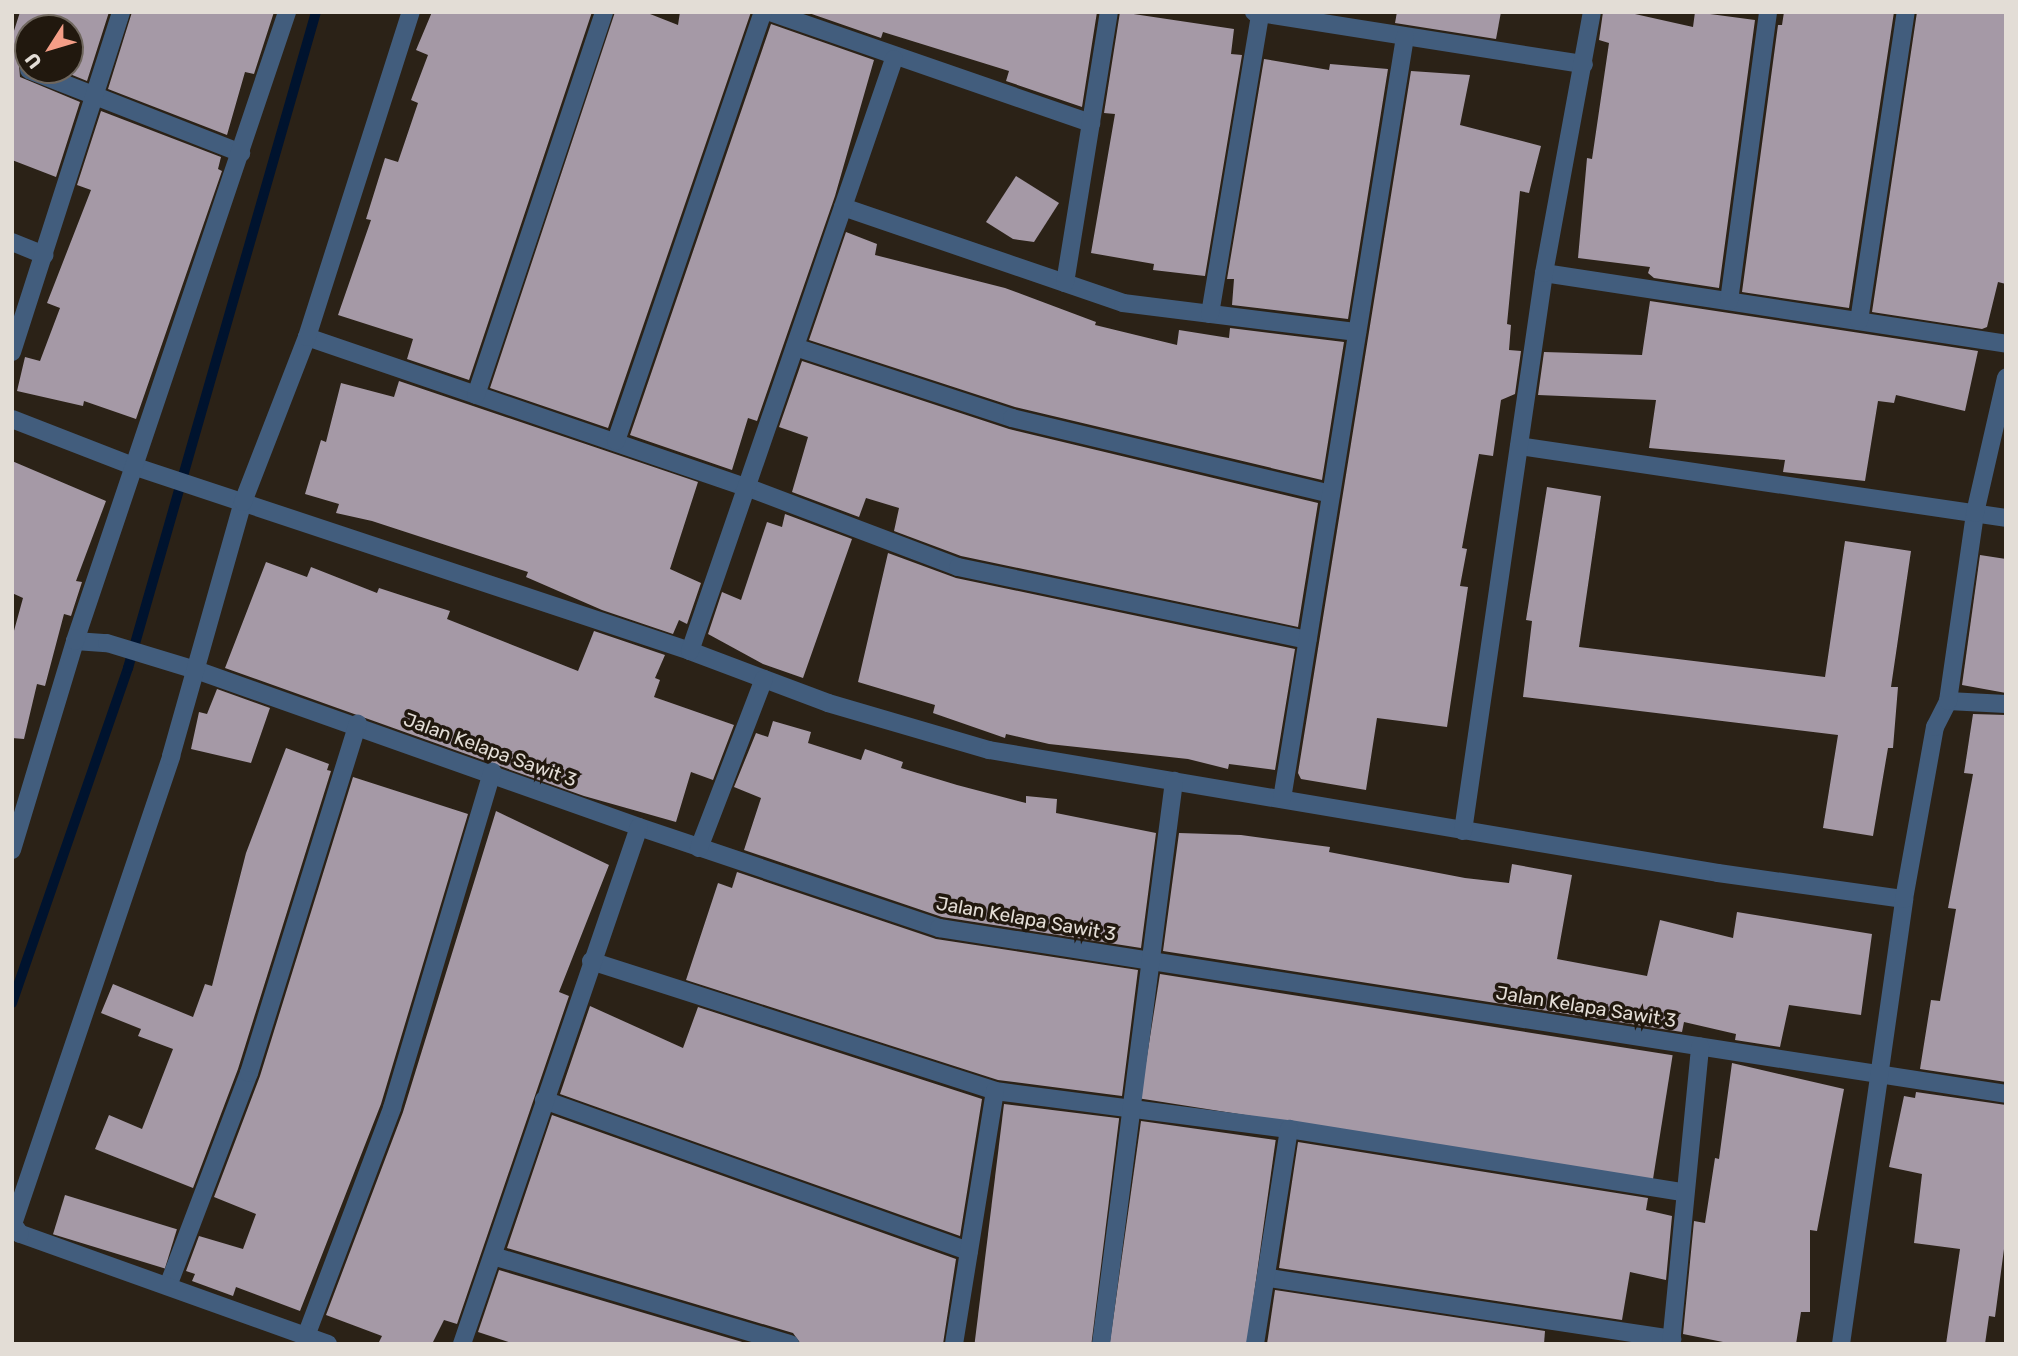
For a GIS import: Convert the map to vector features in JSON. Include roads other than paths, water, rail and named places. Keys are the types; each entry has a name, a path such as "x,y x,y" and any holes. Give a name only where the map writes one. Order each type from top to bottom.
{"street":[{"path":"12,352 121,12"},
{"path":"12,850 75,641 287,12"},
{"path":"328,1344 20,1234 13,1224 171,757 243,502 307,337 411,12"},
{"path":"476,395 604,12"},
{"path":"616,441 763,12"},
{"path":"770,12 894,59 1091,124"},
{"path":"1065,283 1109,12"},
{"path":"1463,831 1544,273 1592,12"},
{"path":"1729,301 1768,12"},
{"path":"1859,321 1906,12"},
{"path":"1210,314 1257,13 1584,64"},
{"path":"1282,799 1405,37"},
{"path":"690,651 749,488 894,59"},
{"path":"62,84 241,153"},
{"path":"843,207 1123,303 1357,332"},
{"path":"12,242 45,255"},
{"path":"1544,273 2006,344"},
{"path":"307,337 616,441 958,567 1307,640"},
{"path":"795,347 1012,418 1331,494"},
{"path":"1841,1344 1882,1075 1904,898 1934,727 1948,701 1975,513 2006,378"},
{"path":"12,419 135,467 160,473 690,651 828,703 989,750 1463,831 1904,898"},
{"path":"1519,446 2006,518"},
{"name":"Jalan Kelapa Sawit 3","path":"75,641 107,643 196,670 358,724 699,848 939,928 2006,1094"},
{"path":"699,848 764,679"},
{"path":"1948,701 2006,704"},
{"path":"168,1286 248,1073 358,724"},
{"path":"306,1336 392,1108 492,772"},
{"path":"1101,1344 1174,781"},
{"path":"462,1344 639,827"},
{"path":"591,961 995,1091 1289,1129 1684,1192"},
{"path":"1269,1278 1671,1341 1700,1046"},
{"path":"954,1344 995,1091"},
{"path":"544,1100 969,1251"},
{"path":"1255,1344 1269,1278 1289,1129"},
{"path":"493,1256 790,1344"}],"waterway":[{"path":"12,1003 128,668 316,12"}]}
